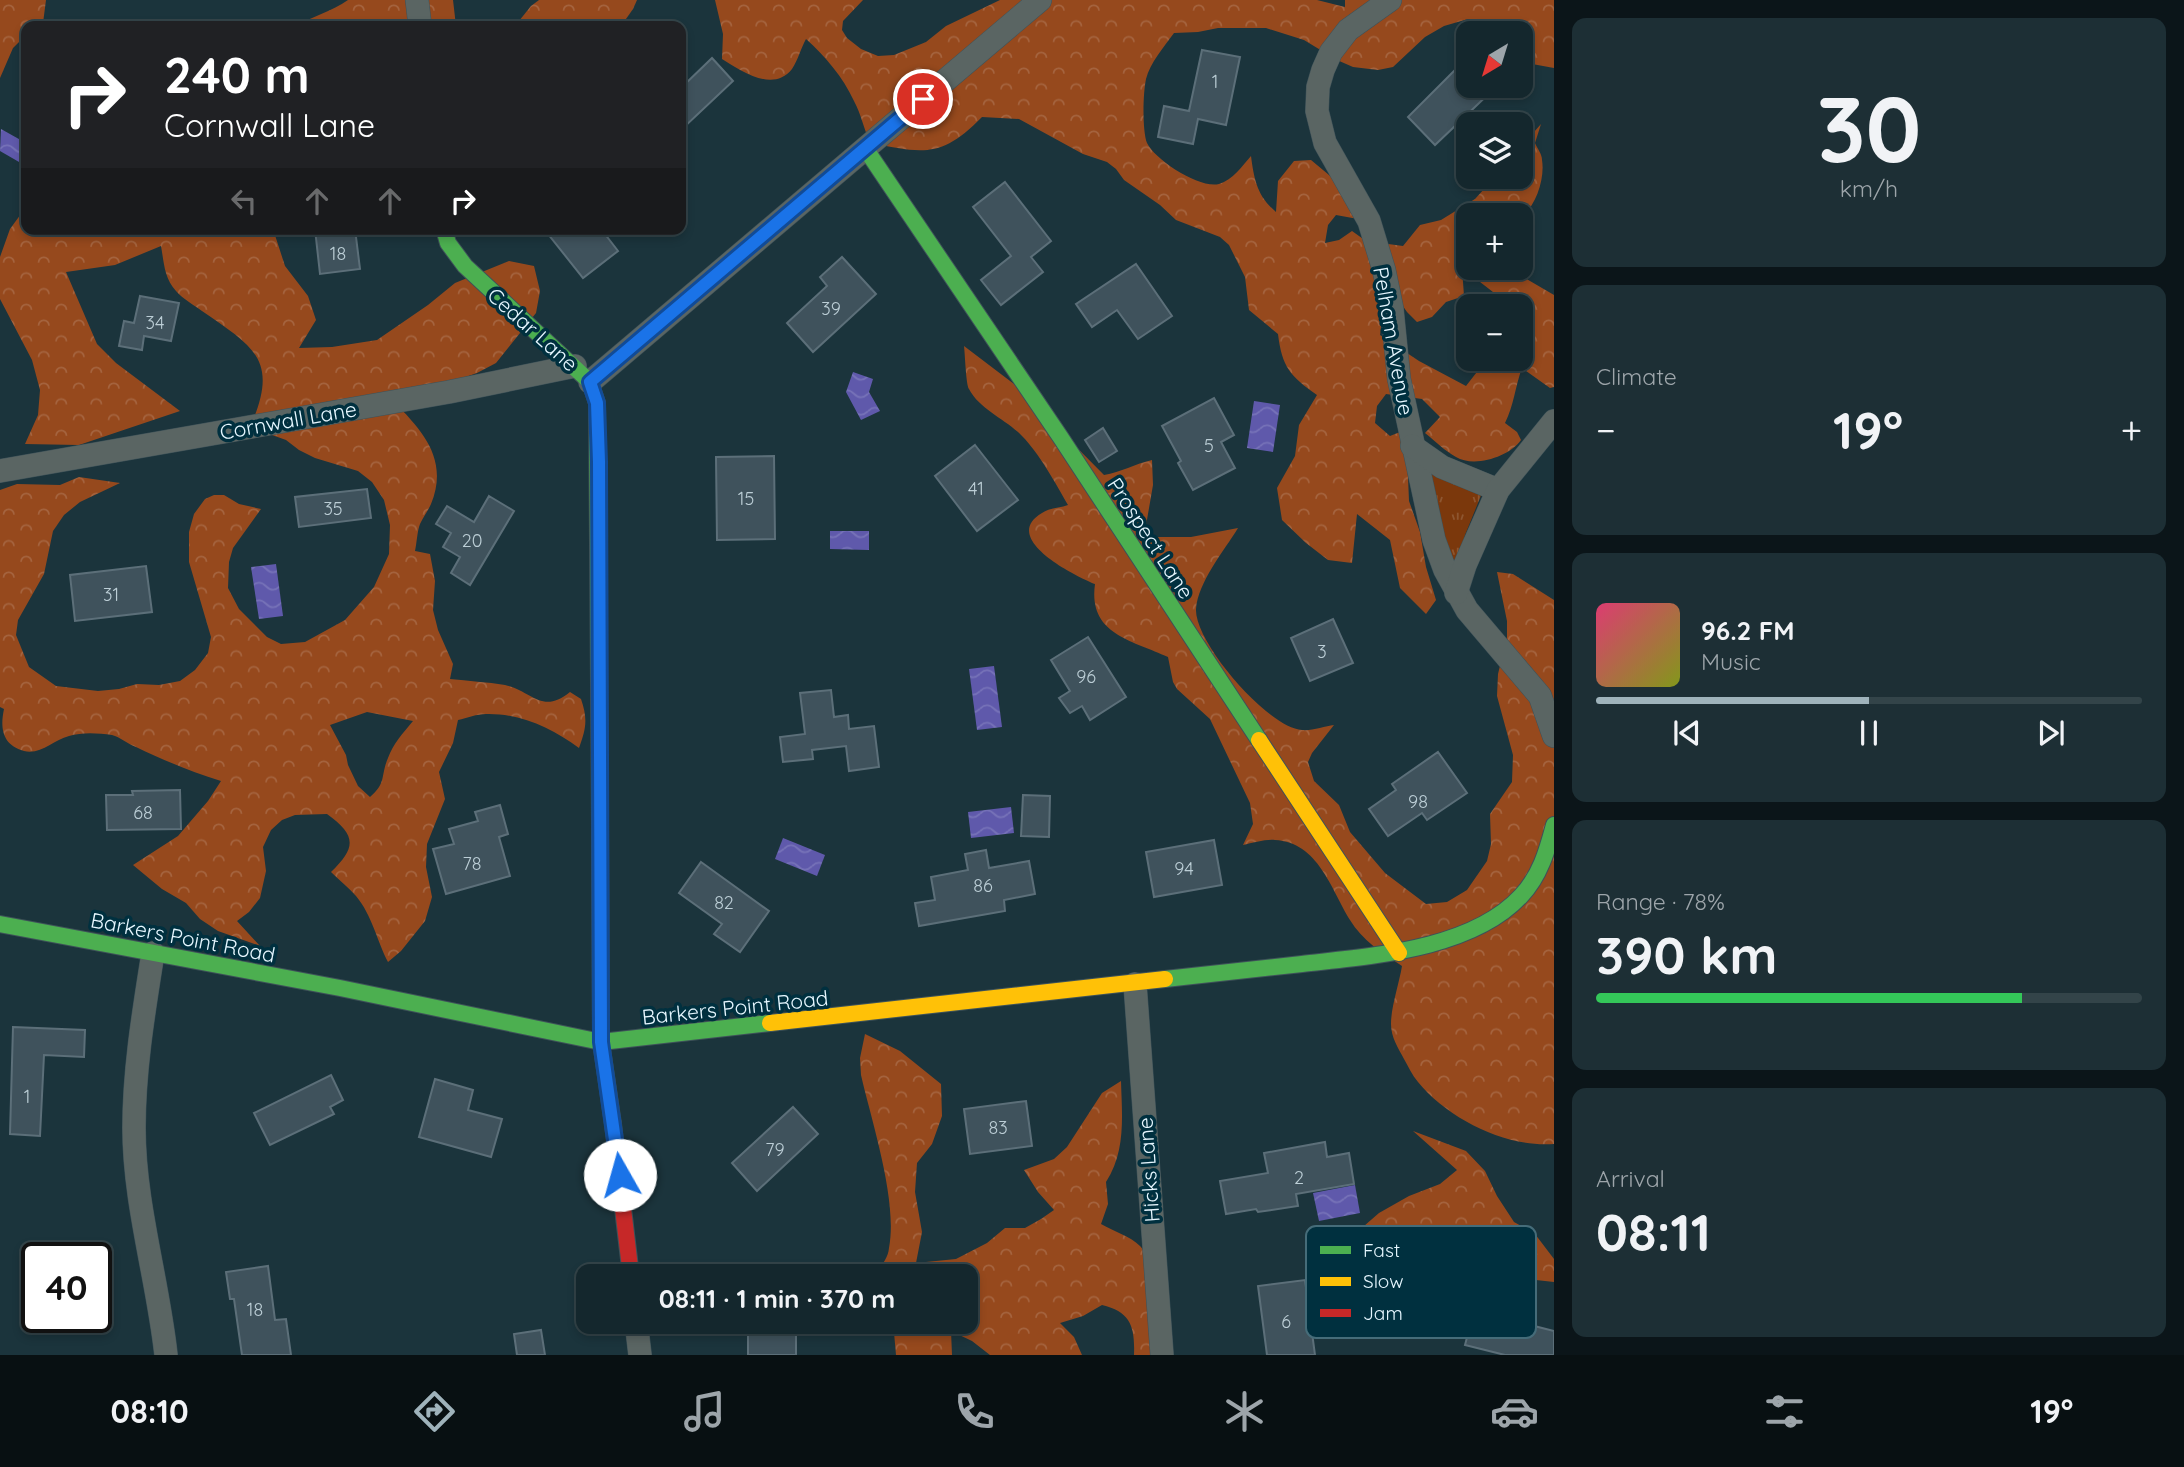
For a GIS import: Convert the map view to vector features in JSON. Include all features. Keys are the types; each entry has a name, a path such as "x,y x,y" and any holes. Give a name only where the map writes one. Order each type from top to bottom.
{"street":[{"path":"417,0 419,21"},
{"name":"Cornwall Lane","path":"0,471 449,392 582,374 865,148 1040,0"},
{"name":"Pelham Avenue","path":"1390,0 1348,30 1331,52 1318,87 1317,111 1325,143 1368,221 1384,270 1392,309 1399,379 1434,540 1457,593 1475,621 1540,696 1554,736"},
{"name":"Prospect Lane","path":"865,148 1061,439 1399,953"},
{"name":"Cedar Lane","path":"446,235 448,243 465,266 582,374 597,403 601,1042 630,1264"},
{"path":"1457,593 1465,565 1498,490 1554,421"},
{"path":"1412,446 1442,467 1498,490"},
{"name":"Barkers Point Road","path":"0,924 340,988 601,1042 1399,953 1474,929 1516,903 1537,877 1549,850 1554,825"},
{"path":"153,953 138,1053 134,1128 138,1179 166,1355"},
{"name":"Hicks Lane","path":"1135,984 1162,1355"},
{"path":"638,1334 640,1355"}],"green space":[{"path":"0,0 46,0 43,21 21,21 21,40 13,48 0,78"},
{"path":"348,0 453,0 455,21 306,21"},
{"path":"539,0 637,0 625,21 519,21"},
{"path":"715,0 863,0 843,21 842,30 847,38 861,49 878,56 894,55 926,42 946,26 1000,0 1317,0 1345,7 1345,0 1554,0 1554,68 1533,64 1533,21 1468,19 1444,26 1425,37 1393,67 1378,70 1353,67 1304,40 1266,28 1218,28 1174,33 1154,61 1146,79 1144,129 1147,143 1168,165 1190,178 1219,184 1233,176 1251,156 1258,187 1264,200 1276,212 1278,181 1294,161 1311,160 1335,180 1358,219 1336,215 1328,225 1325,243 1339,240 1352,231 1366,241 1403,246 1420,225 1441,220 1456,211 1456,280 1463,280 1464,294 1456,294 1456,299 1446,302 1432,317 1417,322 1400,302 1382,318 1380,335 1419,361 1466,386 1478,371 1521,371 1505,423 1517,432 1521,440 1500,456 1481,461 1463,460 1425,433 1440,417 1422,399 1386,394 1377,406 1375,423 1390,436 1400,432 1407,453 1409,501 1420,532 1426,567 1436,600 1426,614 1400,588 1390,540 1357,514 1352,563 1328,560 1282,520 1277,488 1295,456 1299,425 1317,395 1289,370 1282,355 1278,334 1249,310 1245,277 1229,245 1220,237 1176,220 1160,205 1124,180 1107,162 1083,154 1019,119 982,117 955,140 930,150 870,143 845,84 827,60 806,39 792,69 776,79 757,78 722,59 723,34","holes":["953,72 912,94 918,77"]},
{"path":"1541,124 1535,143 1543,167 1533,203 1469,203 1484,189 1533,189 1533,133"},
{"path":"21,214 21,235 275,235 285,266 308,296 316,320 299,348 332,347 377,340 455,283 509,261 534,266 540,291 536,313 496,363 477,373 394,402 423,435 435,460 436,488 418,530 415,551 430,554 435,581 433,610 438,630 453,664 450,679 505,685 544,701 560,699 570,692 581,699 585,712 585,729 579,748 547,728 511,716 483,714 458,720 453,743 439,772 445,799 427,844 426,867 432,897 425,921 401,951 388,962 362,903 331,872 345,855 350,842 344,828 327,814 295,815 282,820 271,830 263,847 266,871 260,898 249,912 237,921 260,946 218,931 200,919 186,903 162,889 133,865 178,836 221,781 167,761 112,735 74,735 30,752 11,745 4,735 4,709 0,707 0,490 17,484 60,485 79,477 120,483 80,502 64,515 53,531 44,574 18,620 16,635 29,667 56,686 98,691 137,684 159,685 180,681 195,670 208,653 211,637 189,562 189,532 194,514 205,499 224,495 239,504 261,509 233,548 229,562 228,588 239,609 267,637 281,644 305,642 345,620 374,587 389,554 390,525 384,500 372,482 358,471 315,458 286,440 250,427 259,404 262,386 262,370 257,357 236,335 176,291 167,275 161,246 115,265 66,272 97,344 116,363 180,411 79,445 25,444 38,415 40,390 32,360 0,299 0,257 10,229","holes":["367,712 413,721 399,739 386,765 381,783 370,797 358,786 330,725"]},
{"path":"1478,280 1528,280 1554,295 1554,387 1550,388 1526,371 1533,371 1533,294 1493,294"},
{"path":"964,346 1014,384 1104,475 1152,460 1153,485 1144,537 1191,537 1238,528 1206,578 1198,599 1196,609 1199,624 1207,642 1236,681 1271,715 1288,726 1302,730 1334,725 1308,762 1314,781 1339,805 1350,832 1385,873 1426,904 1447,902 1467,890 1487,861 1491,844 1490,814 1512,782 1513,755 1497,696 1498,674 1507,637 1507,621 1497,572 1513,574 1554,600 1554,1144 1517,1141 1480,1128 1445,1108 1416,1079 1397,1047 1391,1029 1392,1010 1402,966 1360,934 1322,869 1302,849 1275,840 1243,845 1253,824 1250,803 1210,719 1177,689 1173,682 1168,657 1127,640 1105,625 1098,614 1095,584 1058,565 1045,555 1029,534 1031,523 1042,513 1068,505 1028,443 974,396 966,376"},
{"path":"1427,466 1482,493 1465,535 1457,569 1434,525"},
{"path":"865,1034 900,1051 941,1084 942,1116 932,1144 917,1163 915,1192 922,1232 916,1263 956,1259 987,1243 1005,1228 1025,1228 1054,1210 1024,1170 1054,1159 1067,1147 1102,1093 1121,1081 1120,1146 1106,1182 1108,1204 1101,1224 1131,1239 1145,1254 1151,1281 1152,1355 1134,1355 1134,1336 1129,1322 1119,1312 1102,1305 1083,1316 1060,1323 1074,1337 1082,1355 990,1355 957,1334 978,1334 978,1264 883,1264 889,1248 890,1208 861,1075 860,1058"},
{"path":"1413,1131 1466,1151 1485,1171 1514,1222 1521,1226 1364,1226 1379,1213 1409,1196 1440,1184 1457,1170"},
{"path":"1536,1235 1554,1259 1554,1282 1536,1280"},
{"path":"894,1334 951,1334 952,1355 896,1355"}],"water":[{"path":"1,129 21,140 21,163 0,151"},
{"path":"853,372 873,379 869,392 880,411 861,420 846,392"},
{"path":"1254,401 1280,405 1273,452 1247,448"},
{"path":"830,531 869,531 869,550 830,549"},
{"path":"276,564 283,616 259,619 251,567"},
{"path":"994,666 1002,727 977,730 969,669"},
{"path":"1011,807 1014,833 971,838 968,812"},
{"path":"783,838 825,855 817,876 775,859"},
{"path":"1355,1185 1360,1213 1319,1221 1313,1193"}],"building":[{"path":"1202,50 1240,57 1226,125 1198,119 1193,144 1158,137 1164,106 1189,111"},
{"path":"712,58 733,81 686,125 686,83"},
{"path":"1456,69 1456,98 1484,98 1470,112 1456,112 1456,125 1435,145 1408,117"},
{"path":"1005,182 1051,241 1031,257 1043,272 1001,305 981,280 1011,256 973,207"},
{"path":"316,235 356,235 360,269 320,274"},
{"path":"549,235 606,235 618,251 583,278"},
{"path":"842,257 876,294 813,352 787,323 827,286 820,277"},
{"path":"1136,264 1172,316 1138,339 1117,310 1092,327 1076,304"},
{"path":"140,296 179,303 171,341 144,336 142,350 119,346 124,321 134,323"},
{"path":"1214,398 1234,435 1221,442 1235,468 1193,490 1162,426"},
{"path":"1103,428 1117,451 1099,462 1085,440"},
{"path":"975,445 1018,500 977,531 935,476"},
{"path":"774,456 775,539 717,540 716,457"},
{"path":"367,489 371,518 299,527 295,497"},
{"path":"489,496 514,511 470,585 451,573 460,557 443,547 451,533 436,524 447,506 474,522"},
{"path":"146,566 152,612 75,621 70,575"},
{"path":"1333,619 1353,663 1310,681 1291,638"},
{"path":"1088,637 1126,697 1090,720 1082,706 1070,713 1059,698 1070,691 1051,660"},
{"path":"831,690 834,717 848,715 849,729 874,726 879,767 849,771 846,746 812,750 813,759 783,762 780,737 805,734 800,693"},
{"path":"1438,752 1467,793 1427,820 1422,813 1388,836 1369,809 1396,790 1392,784"},
{"path":"180,790 181,829 107,830 106,795 133,795 132,791"},
{"path":"1023,795 1050,796 1049,837 1021,836"},
{"path":"500,805 508,834 499,837 510,876 446,894 433,849 454,844 449,829 478,821 475,812"},
{"path":"1214,840 1222,885 1154,897 1146,852"},
{"path":"986,850 989,868 1029,861 1035,894 1004,900 1005,911 919,926 915,903 935,900 931,877 968,870 965,854"},
{"path":"701,862 769,911 740,952 714,934 722,924 679,893"},
{"path":"13,1027 85,1030 84,1057 44,1055 40,1136 10,1134"},
{"path":"331,1075 343,1100 330,1107 334,1114 270,1145 254,1113"},
{"path":"435,1079 473,1090 468,1110 502,1119 491,1157 419,1137"},
{"path":"1026,1101 1032,1146 970,1154 964,1109"},
{"path":"793,1107 818,1134 757,1191 732,1163"},
{"path":"1325,1142 1327,1157 1349,1153 1354,1184 1296,1194 1298,1206 1226,1214 1220,1181 1268,1173 1264,1153"},
{"path":"268,1266 275,1320 286,1319 291,1355 242,1355 234,1299 230,1299 226,1272"},
{"path":"1305,1280 1306,1338 1313,1338 1315,1355 1267,1355 1258,1286"},
{"path":"1536,1326 1554,1331 1554,1355 1505,1355 1465,1345 1467,1338 1536,1338"},
{"path":"541,1330 545,1355 517,1355 514,1334"},
{"path":"748,1334 796,1334 796,1355 748,1355"}],"traffic: fast":[{"path":"865,148 1061,438 1259,740"},
{"path":"446,235 448,243 465,266 590,382 597,403 600,828"},
{"path":"1165,979 1388,953 1448,939 1500,914 1521,896 1542,863 1554,825"},
{"path":"0,924 340,988 601,1042 770,1023"}],"traffic: slow":[{"path":"1259,740 1399,953"},
{"path":"600,828 601,1042 613,1124"},
{"path":"770,1023 1165,979"}],"traffic: jam":[{"path":"613,1124 630,1264"}],"route":[{"path":"620,1175 601,1042 599,462 597,403 590,382 923,99"}]}
